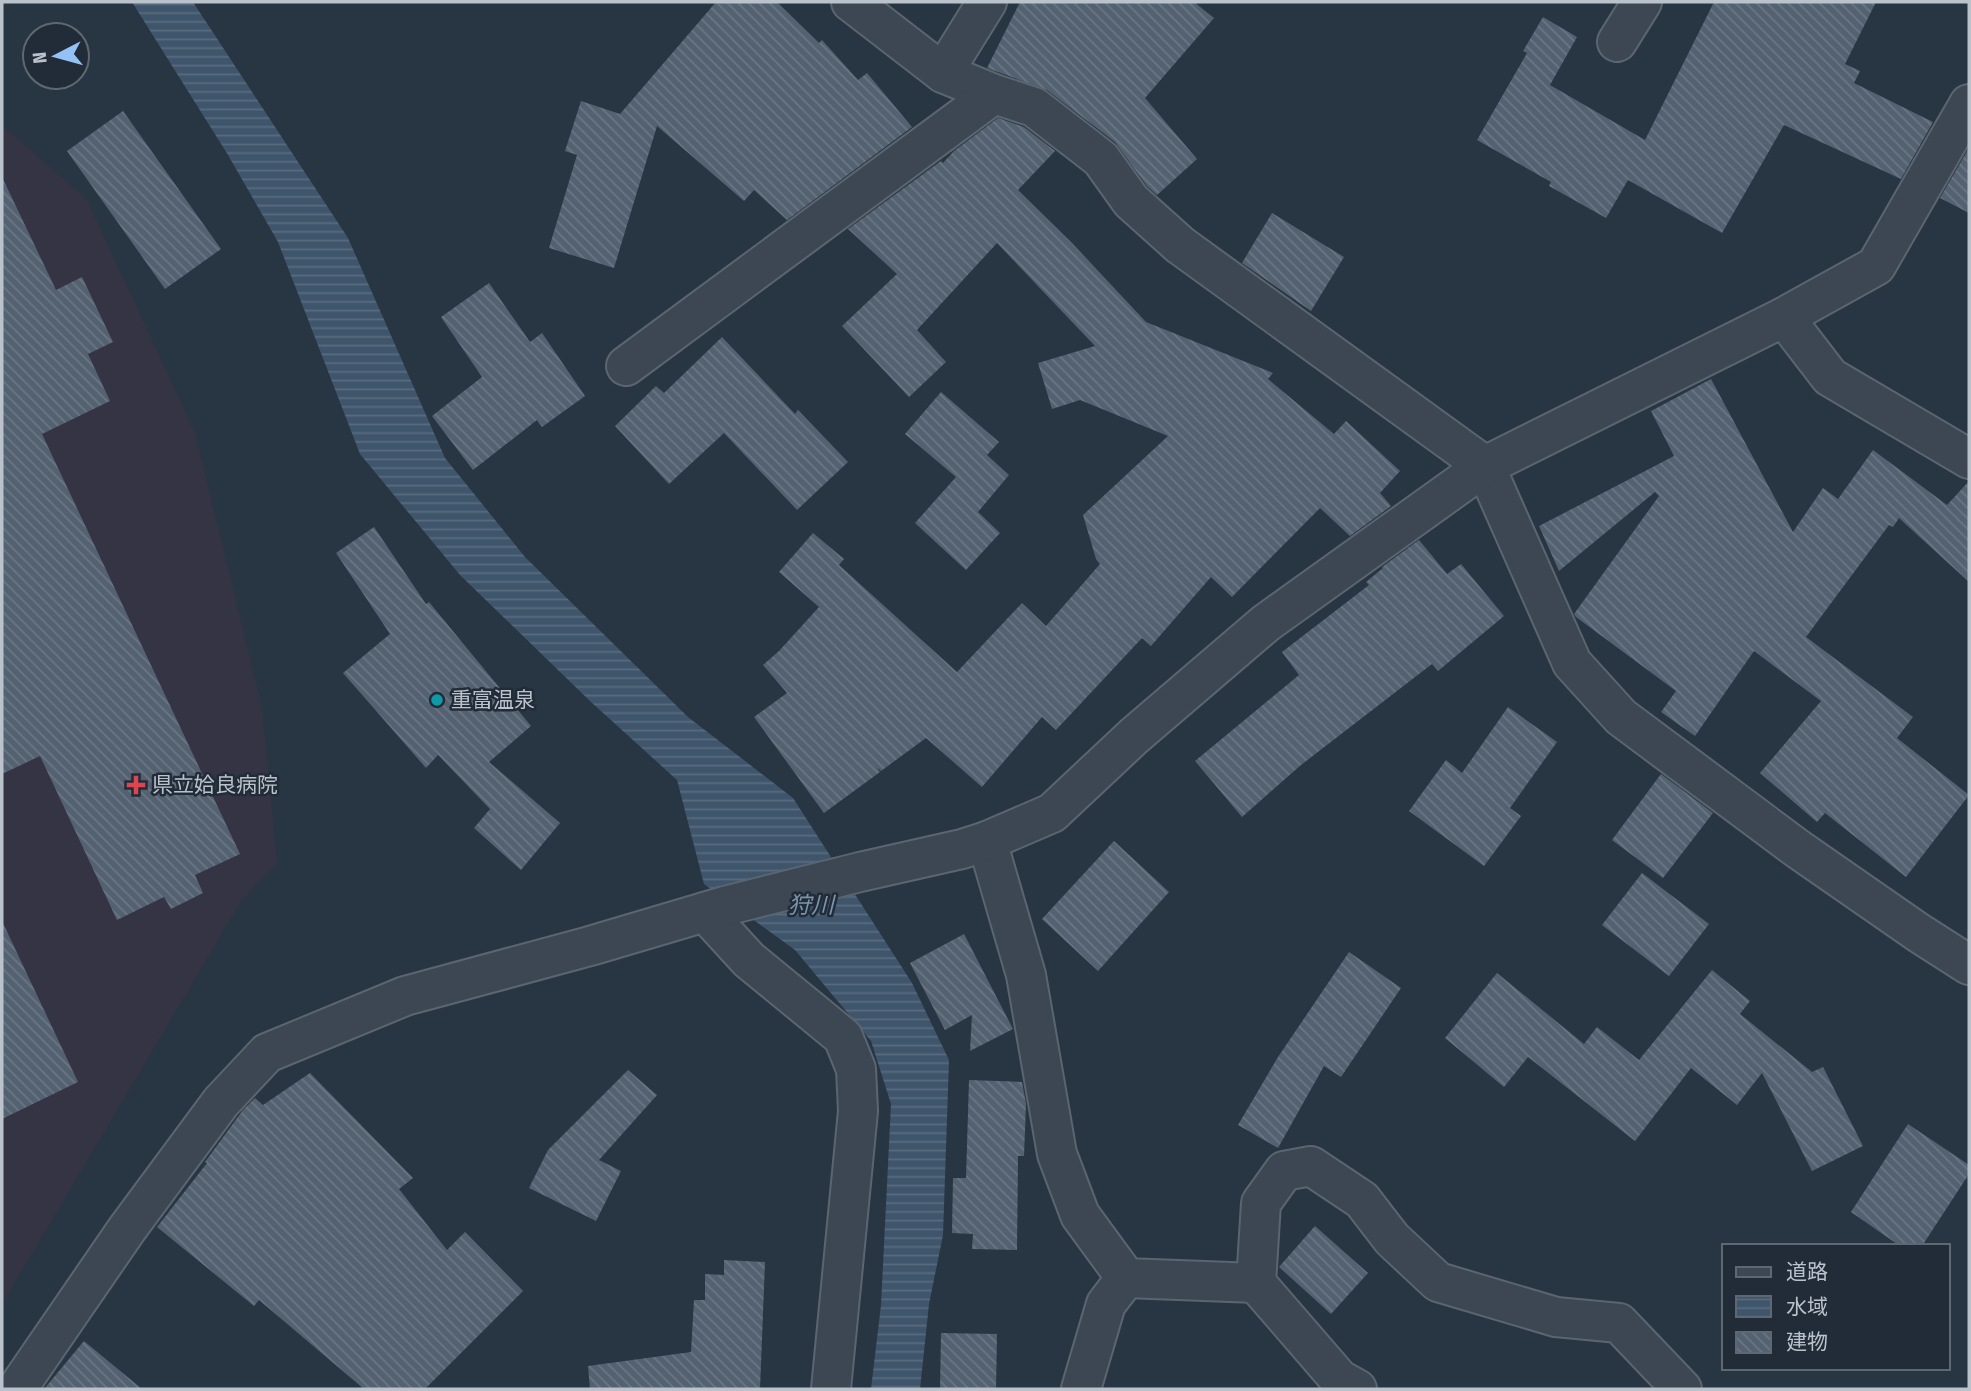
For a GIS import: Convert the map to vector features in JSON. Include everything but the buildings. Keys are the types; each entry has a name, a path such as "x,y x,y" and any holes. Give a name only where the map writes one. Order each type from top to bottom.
{"street":[{"path":"851,2 943,73 1034,107 1101,159 1131,201 1180,245 1485,466 1572,663 1621,717 1798,849 1969,965"},
{"path":"943,73 987,2"},
{"path":"1617,41 1642,2"},
{"path":"626,366 994,94"},
{"path":"18,1389 127,1228 221,1102 267,1053 405,996 715,909 987,841 1052,813 1134,736 1266,622 1485,466 1784,317 1876,265 1969,104"},
{"path":"1784,317 1830,377 1969,459"},
{"path":"987,841 1026,975 1058,1154 1080,1215 1125,1278"},
{"path":"715,909 749,960 843,1037 856,1069 858,1111 831,1389"},
{"path":"1357,1389 1339,1379 1256,1283 1261,1203 1284,1171 1311,1166 1362,1200 1392,1239 1438,1282 1556,1317 1619,1323 1682,1389"},
{"path":"1125,1278 1256,1283"},
{"path":"1081,1389 1106,1304 1125,1278"}],"shaded area":[{"name":"県立姶良病院","path":"2,125 87,200 195,433 262,707 277,863 241,901 2,1304"}],"water":[{"name":"狩川","path":"132,2 193,2 348,238 445,458 525,557 688,717 793,798 912,983 949,1060 943,1235 929,1304 920,1389 871,1389 881,1305 891,1104 871,1041 795,950 704,884 677,780 591,702 460,575 360,454 278,242 228,155"}],"place":[{"name":"重富温泉","path":"437,700"},
{"name":"県立姶良病院","path":"136,785"}]}
